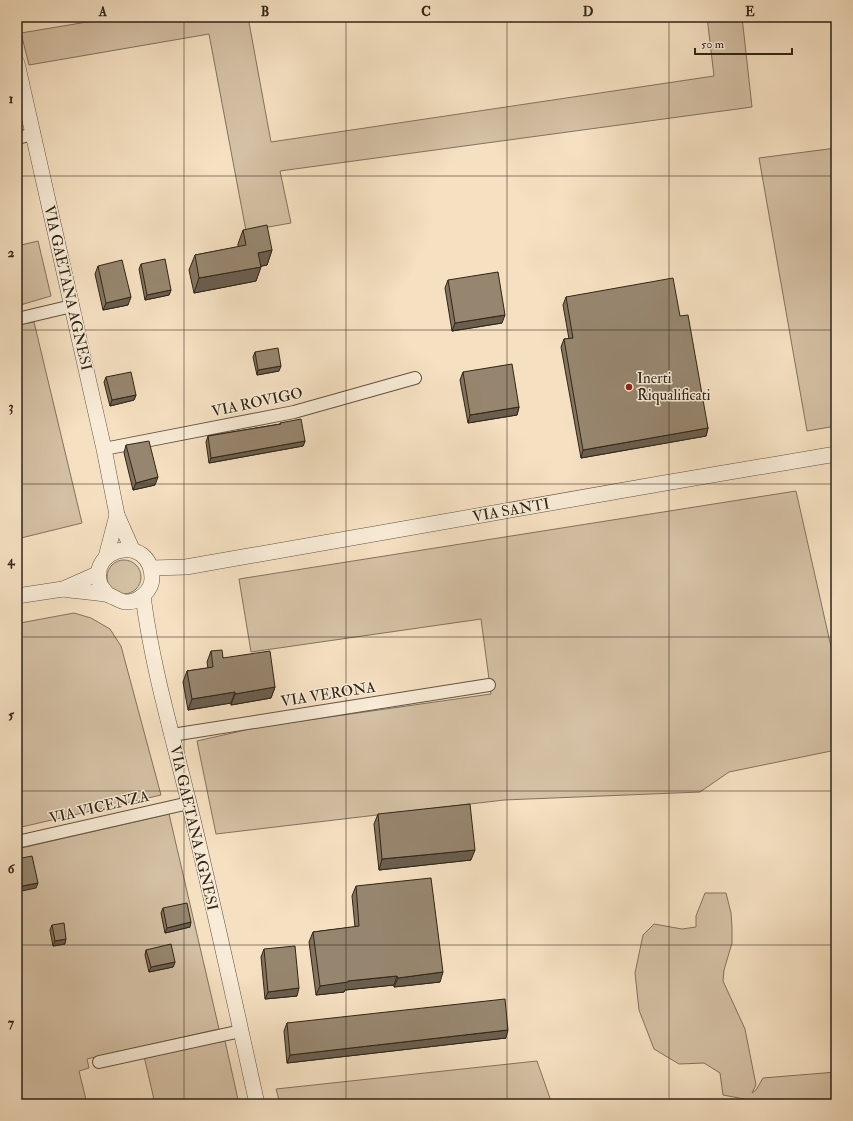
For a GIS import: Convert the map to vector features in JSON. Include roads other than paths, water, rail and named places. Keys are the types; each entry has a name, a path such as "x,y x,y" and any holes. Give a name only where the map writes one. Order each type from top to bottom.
{"street":[{"name":"VIA GAETANA AGNESI","path":"17,63 104,448 117,515 132,550"},
{"path":"17,138 34,134"},
{"path":"17,319 72,306"},
{"name":"VIA ROVIGO","path":"104,448 294,412 415,378"},
{"name":"VIA SANTI","path":"152,575 186,567 836,454"},
{"name":"VIA GAETANA AGNESI","path":"106,557 117,515"},
{"path":"107,594 101,585 99,573 101,564 106,557 118,550 132,550 144,556 152,575 148,589 143,596 134,601 125,602"},
{"path":"63,589 99,573"},
{"path":"17,596 63,589 107,594 125,602 147,625"},
{"name":"VIA GAETANA AGNESI","path":"143,596 147,625 257,1104"},
{"name":"VIA VERONA","path":"172,735 489,685"},
{"name":"VIA VICENZA","path":"17,842 189,803"},
{"path":"99,1062 241,1031"}],"place":[{"name":"Inerti Riqualificati","path":"629,387"}]}
